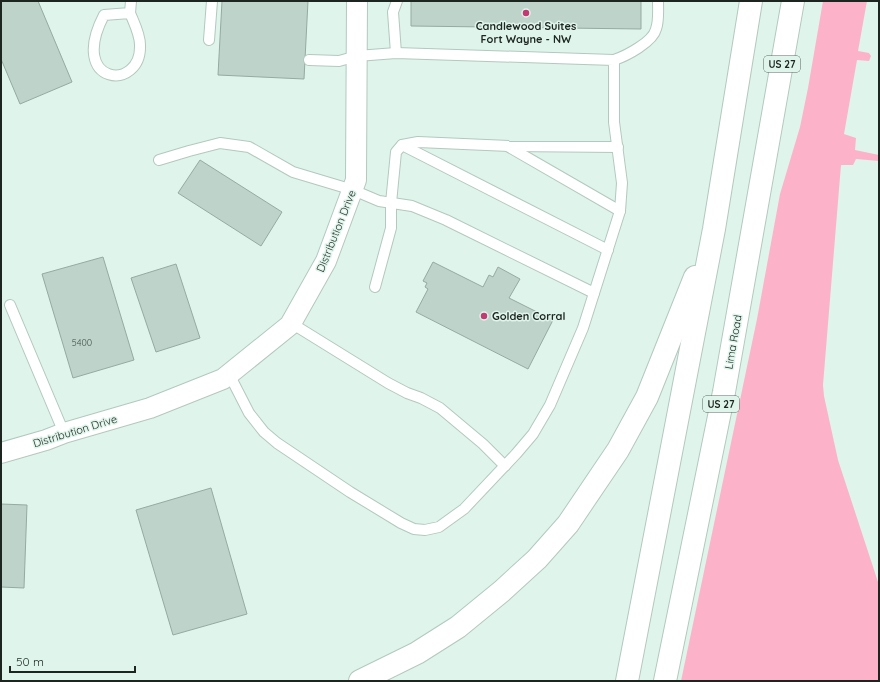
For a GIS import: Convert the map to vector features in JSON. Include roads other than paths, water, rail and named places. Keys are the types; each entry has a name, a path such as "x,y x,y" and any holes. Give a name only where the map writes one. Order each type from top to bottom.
{"highway":[{"path":"627,681 714,230 751,1"},
{"name":"Lima Road","path":"665,681 724,392 792,1"},
{"path":"360,681 417,653 458,627 502,591 537,559 568,524 618,450 647,397 714,230"}],"street":[{"name":"Distribution Drive","path":"1,453 150,408 223,379 291,323 326,261 356,180 357,1"}],"lane":[{"path":"130,13 104,15 96,29 93,56 100,70 111,75 123,75 135,66 140,54 140,44 130,13 131,1"},
{"path":"210,40 212,1"},
{"path":"396,1 393,12 396,53"},
{"path":"309,60 339,61 357,56 396,53 614,60 625,56 645,43 656,30 658,1"},
{"path":"229,374 249,413 264,432 277,443 356,496 401,523 414,529 425,530 439,527 464,509 533,434 550,405 584,328 620,211 622,183 614,122 614,60"},
{"path":"375,287 391,228 391,203 396,152 402,145 418,142 509,146 618,147"},
{"path":"159,160 220,143 249,147 293,172 353,190 379,201 412,206 446,220 594,293"},
{"path":"402,145 608,250"},
{"path":"509,146 620,211"},
{"path":"10,305 64,433"},
{"path":"291,323 407,394 421,398 440,408 483,444 505,466"}],"place":[{"name":"Candlewood Suites Fort Wayne - NW","path":"526,13"},
{"name":"Golden Corral","path":"484,316"}]}
